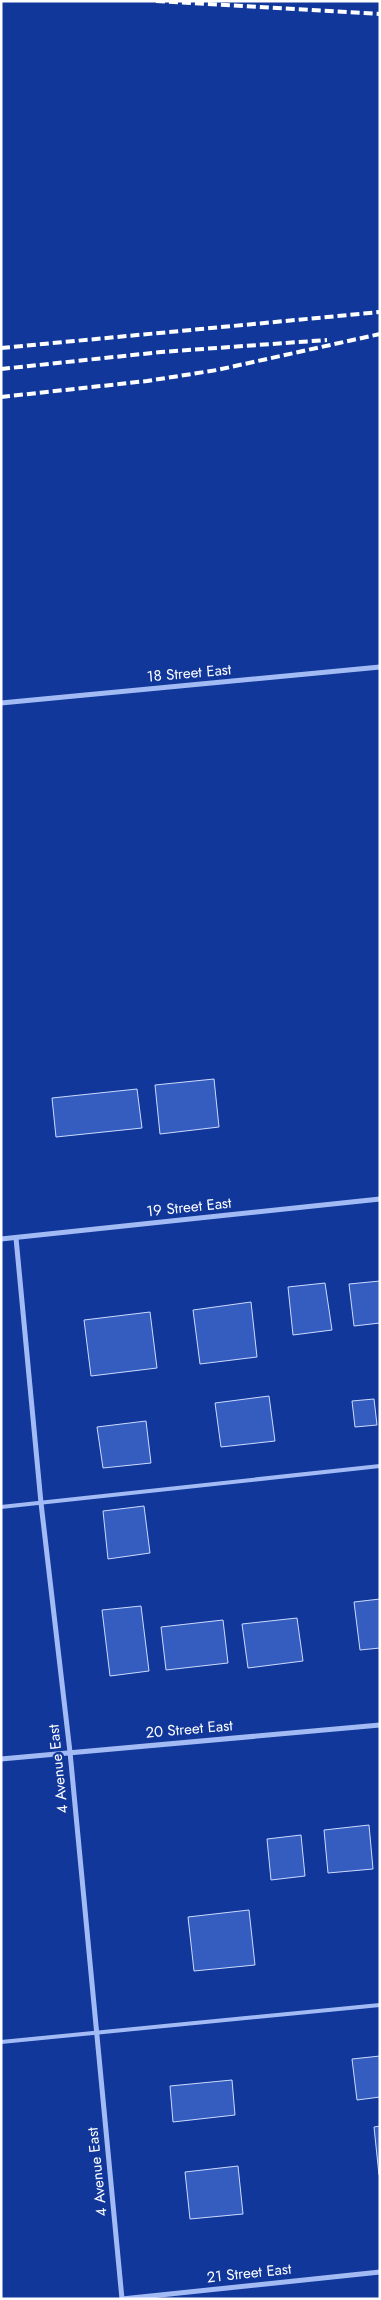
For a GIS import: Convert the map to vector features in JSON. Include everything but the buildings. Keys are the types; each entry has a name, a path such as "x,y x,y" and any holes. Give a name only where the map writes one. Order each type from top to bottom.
{"street":[{"name":"18 Street East","path":"1,703 380,667"},
{"name":"19 Street East","path":"1,1239 380,1199"},
{"name":"4 Avenue East","path":"16,1238 41,1503 70,1752 122,2299"},
{"name":"20 Street East","path":"1,1759 380,1724"},
{"name":"21 Street East","path":"122,2299 380,2272"}],"lane":[{"path":"1,1507 380,1466"},
{"path":"1,2042 380,2005"}],"railway":[{"path":"156,1 380,14"},
{"path":"1,348 380,312"},
{"path":"1,397 147,381 217,370 380,334"},
{"path":"1,369 161,352 327,340"}]}
